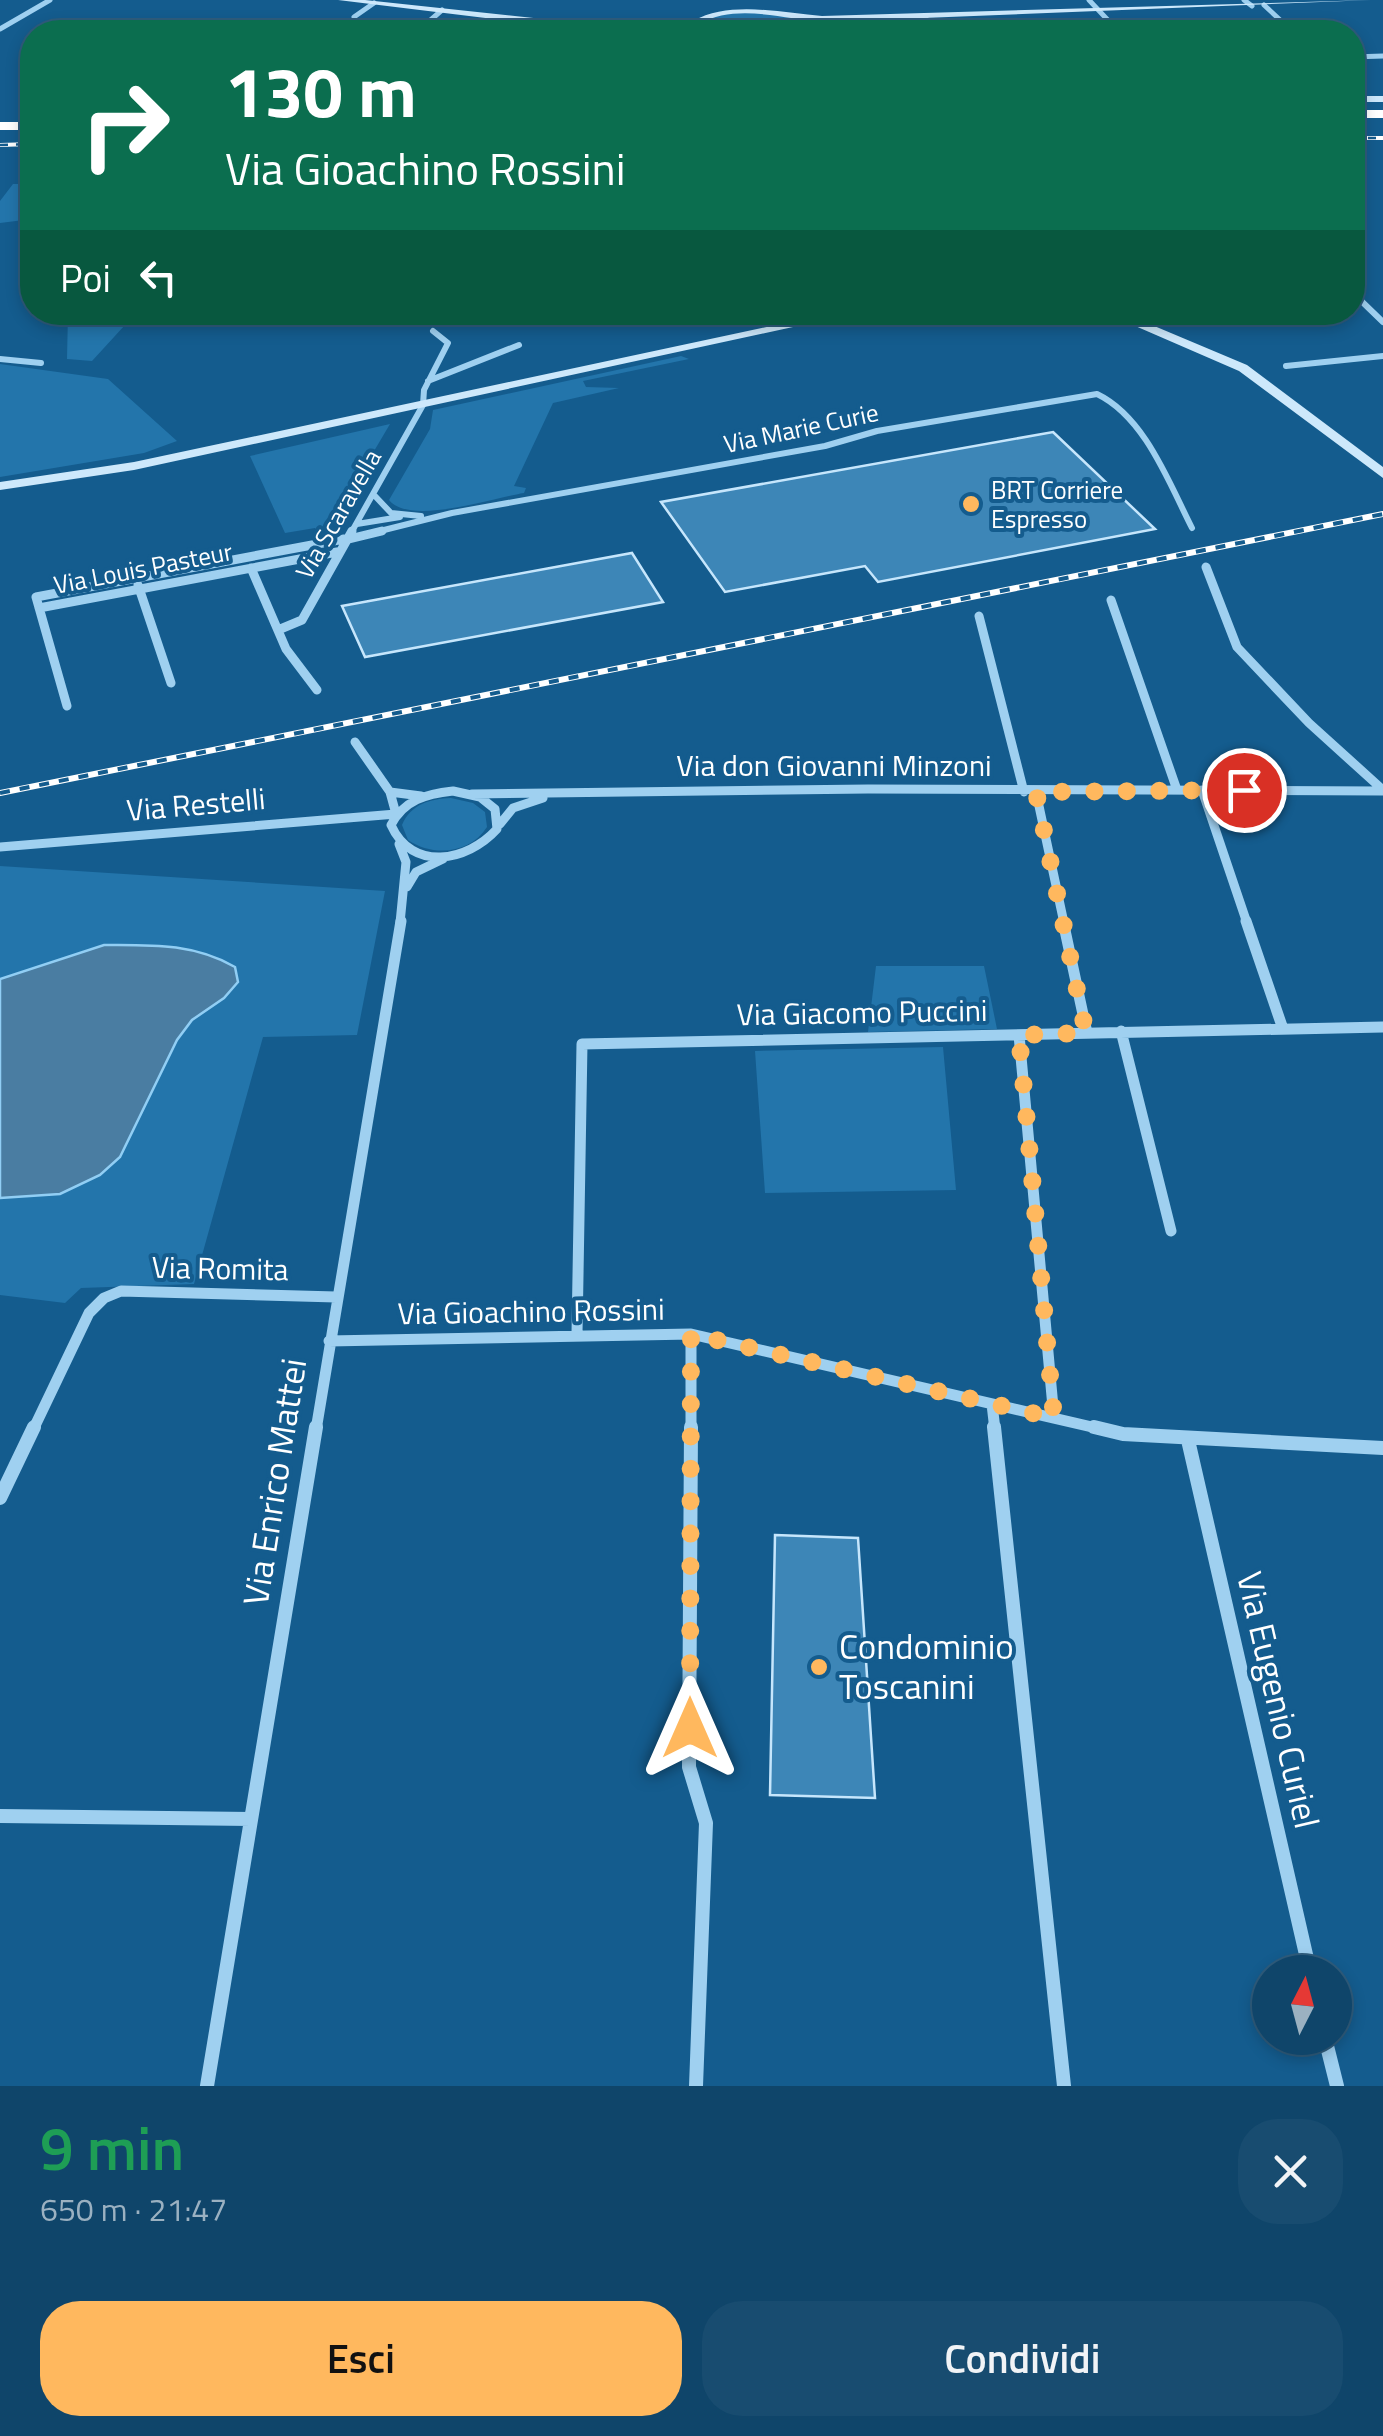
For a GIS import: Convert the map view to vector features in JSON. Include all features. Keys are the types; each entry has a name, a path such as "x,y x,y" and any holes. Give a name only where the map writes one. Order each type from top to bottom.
{"street":[{"path":"0,29 50,0"},
{"path":"342,0 527,20"},
{"path":"713,20 767,0"},
{"path":"776,0 785,11"},
{"path":"1089,0 1110,20"},
{"path":"751,7 840,19 1367,0"},
{"path":"354,17 374,3"},
{"path":"1264,5 1280,20"},
{"path":"431,20 442,10"},
{"path":"798,16 799,20"},
{"path":"1365,305 1383,322"},
{"path":"0,486 118,469 795,325"},
{"path":"1139,325 1243,368 1383,474"},
{"name":"Via Scaravella","path":"278,630 302,620 423,405 428,381 448,342 433,331"},
{"path":"428,381 519,345"},
{"path":"1286,366 1383,356"},
{"path":"0,359 41,363"},
{"name":"Via Marie Curie","path":"346,539 452,513 1098,394 1112,400 1130,421 1192,528"},
{"path":"374,494 383,507 401,516"},
{"path":"357,524 452,513"},
{"name":"Via Louis Pasteur","path":"337,552 39,608 36,597 346,539"},
{"path":"253,556 254,568 286,649 317,690"},
{"path":"1206,567 1237,648 1309,723 1383,790"},
{"path":"136,578 172,684"},
{"path":"1111,600 1177,790"},
{"path":"39,608 67,706"},
{"path":"979,616 1030,792 1086,1033"},
{"path":"355,742 390,792 396,814"},
{"path":"1202,790 1283,1028"},
{"name":"Via don Giovanni Minzoni","path":"472,794 1383,790"},
{"path":"390,792 421,796 472,794 495,810 498,829 480,848 424,866 406,888"},
{"name":"Via don Giovanni Minzoni","path":"498,829 512,808 524,802 584,793"},
{"path":"421,796 396,814 392,825 399,844 418,854 450,857"},
{"name":"Via Restelli","path":"0,847 396,814"},
{"name":"Via Enrico Mattei","path":"207,2086 406,888 406,862 399,844"},
{"name":"Via Giacomo Puccini","path":"576,1333 582,1044 1383,1027"},
{"path":"1121,1032 1171,1231"},
{"path":"1019,1035 1054,1418"},
{"name":"Via Romita","path":"0,1498 89,1313 104,1298 121,1291 336,1297"},
{"name":"Via Gioachino Rossini","path":"329,1341 576,1333 691,1334 1122,1434 1383,1448"},
{"path":"691,1334 689,1768 706,1823 696,2086"},
{"path":"992,1404 1064,2086"},
{"name":"Via Eugenio Curiel","path":"1188,1440 1306,1955"},
{"path":"0,1816 251,1819"},
{"path":"1329,2055 1336,2086"}],"shaded area":[{"path":"751,9 785,14 793,20 706,20 717,13"},
{"path":"13,184 20,184 20,220 0,223 0,201"},
{"path":"68,325 125,325 92,361 67,359"},
{"path":"681,356 689,359 583,381 586,387 619,388 553,403 514,486 526,488 524,493 433,511 415,511 389,500 430,429 433,410"},
{"path":"0,364 108,379 177,441 144,453 0,477"},
{"path":"390,424 321,541 315,528 285,533 250,456"},
{"path":"451,798 473,803 485,812 487,827 480,836 450,850 428,849 408,840 402,825 416,807"},
{"path":"0,866 385,891 357,1035 263,1037 194,1284 81,1288 65,1303 0,1295"},
{"path":"104,945 171,947 203,953 235,967 238,982 224,998 192,1020 177,1040 120,1157 100,1175 60,1194 0,1198 0,979"},
{"path":"876,966 984,966 997,1029 868,1032"},
{"path":"943,1047 956,1190 765,1193 755,1051"}],"building":[{"name":"BRT Corriere Espresso","path":"1053,432 1155,529 878,582 865,566 725,592 661,502"},
{"path":"632,553 663,602 365,657 342,606"},
{"name":"Condominio Toscanini","path":"775,1535 858,1538 875,1798 770,1795"}],"railway":[{"path":"1365,138 1383,138"},
{"path":"0,145 20,144"},
{"path":"0,793 1383,514"}],"place":[{"name":"BRT Corriere Espresso","path":"971,504"},
{"name":"Condominio Toscanini","path":"819,1667"}],"route":[{"path":"690,1728 691,1334 1054,1418 1019,1035 1086,1033 1036,792 1244,790"}]}
